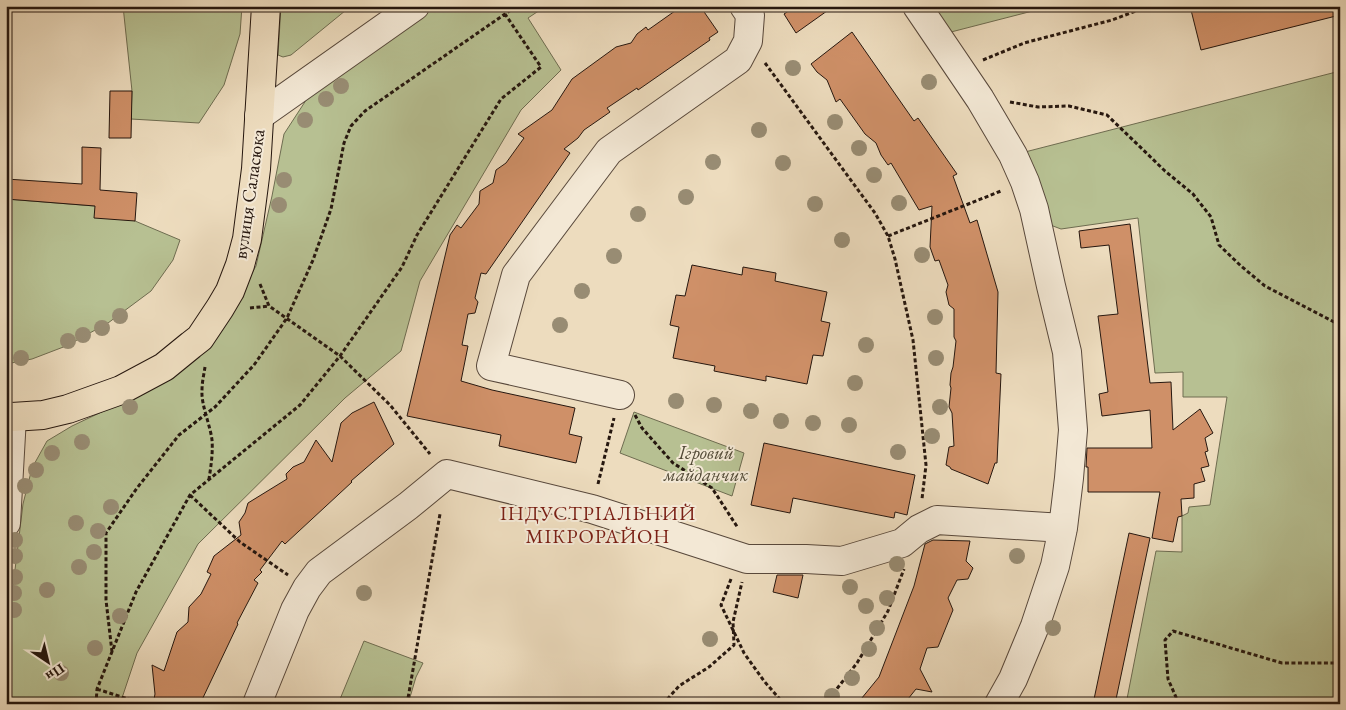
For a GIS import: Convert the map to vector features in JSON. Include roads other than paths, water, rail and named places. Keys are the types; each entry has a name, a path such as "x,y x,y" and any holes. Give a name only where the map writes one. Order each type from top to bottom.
{"main road":[{"name":"вулиця Саласюка","path":"8,418 43,415 68,409 112,393 164,367 200,338 230,291 247,239 256,168 266,6"}],"street":[{"path":"620,394 491,366 516,275 609,151 738,60 748,41 750,15 744,6"},
{"path":"917,6 980,99 1013,155 1025,182 1034,209 1067,352 1073,430 1063,528 1055,566 1035,626 1013,679 999,704"},
{"name":"вулиця Саласюка","path":"260,116 406,9"},
{"name":"вулиця Саласюка","path":"6,523 8,418"},
{"path":"257,704 295,610 307,588 319,572 408,506 447,474 592,509 753,559 842,561 902,544 919,529 937,520 1063,528"}],"district":[{"name":"ІНДУСТРІАЛЬНИЙ МІКРОРАЙОН","path":"598,524"}],"park label":[{"name":"Ігровий майданчик","path":"706,463"}]}
